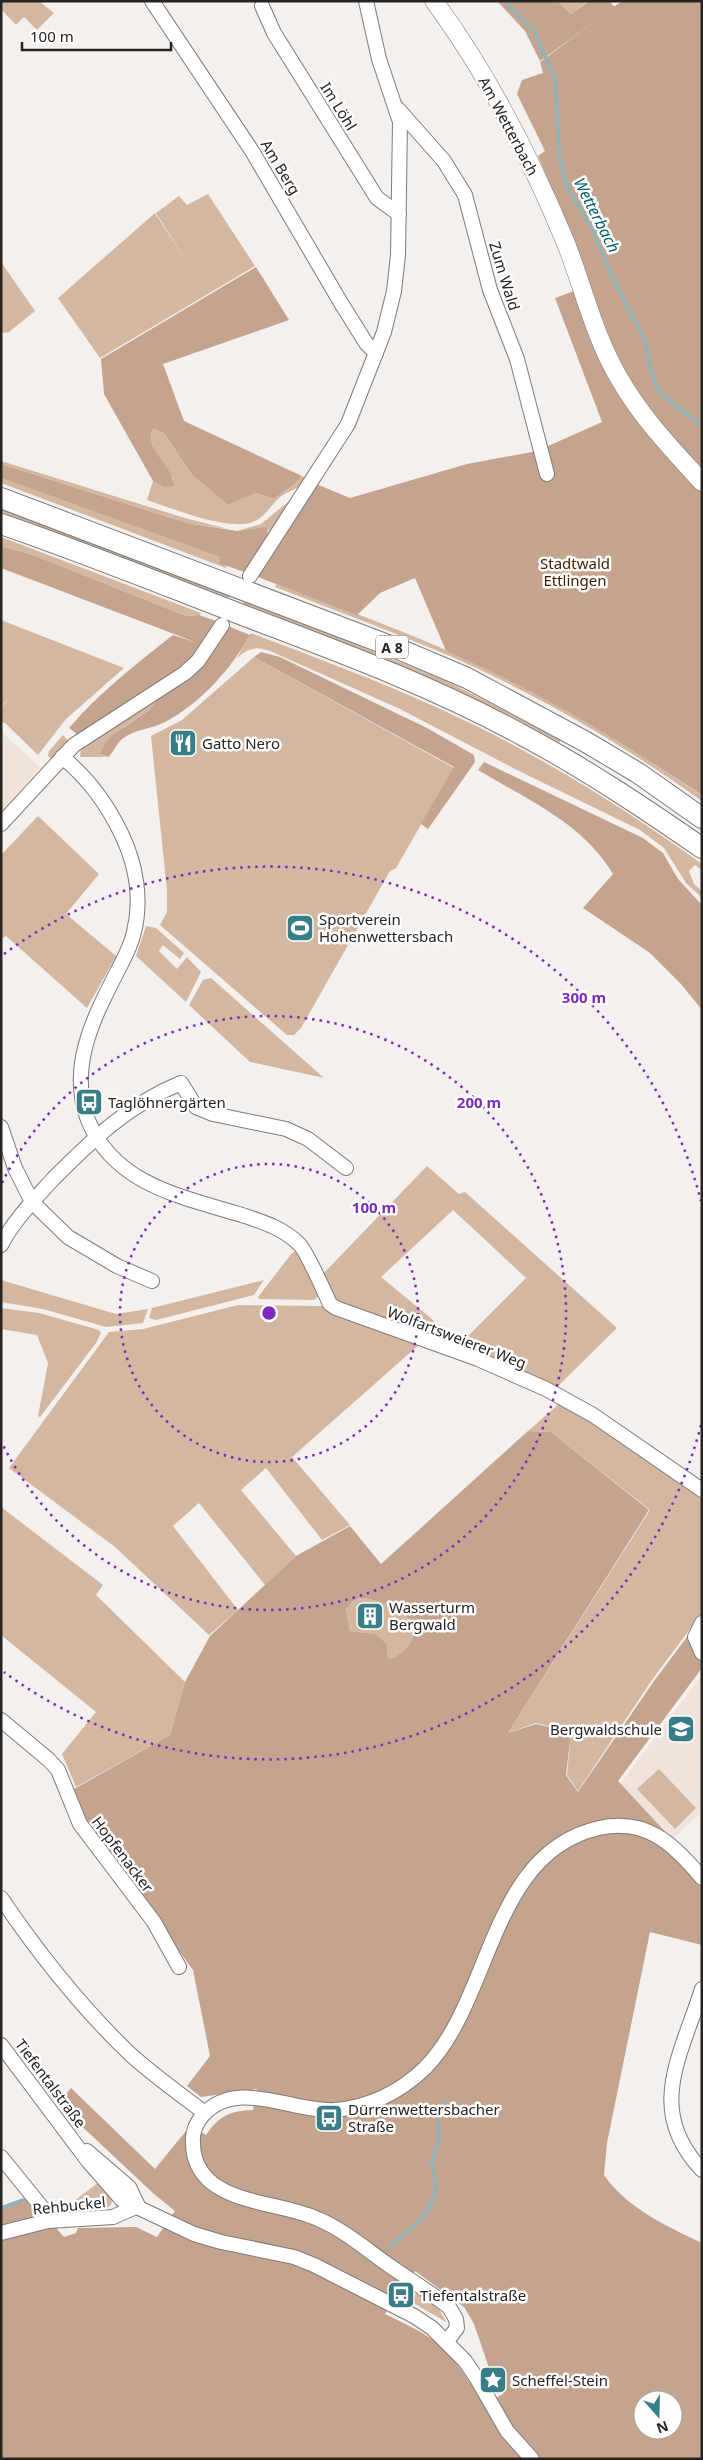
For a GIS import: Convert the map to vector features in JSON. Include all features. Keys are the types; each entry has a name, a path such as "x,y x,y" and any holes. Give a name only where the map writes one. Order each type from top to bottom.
{"highway":[{"name":"A 8","path":"1,498 401,650 467,678 586,742 638,773 702,818"},
{"name":"A 8","path":"1,524 282,630 388,672 461,704 524,735 614,788 702,848"}],"main road":[{"name":"Am Wetterbach","path":"434,1 465,44 515,133 572,258 598,332 619,378 644,417 702,482"}],"street":[{"name":"Am Berg","path":"152,1 252,151 341,303 366,343 376,353"},
{"path":"250,576 348,424 376,353 394,291 398,255 400,122 379,59 366,1"},
{"name":"Im Löhl","path":"262,6 274,33 377,198 399,214"},
{"name":"Zum Wald","path":"396,106 444,161 465,195 490,290 517,359 547,474"},
{"path":"1,824 62,757 87,736 185,673 198,661 222,625"},
{"path":"62,757 88,783 110,811 130,854 138,888 137,918 130,946 93,1021 82,1055 84,1105 96,1136"},
{"path":"1,1244 13,1224 32,1202 96,1136 125,1112 181,1083 196,1107 213,1114 286,1129 308,1139 346,1168"},
{"path":"1,1127 16,1168 32,1202 68,1237 117,1266 152,1281"},
{"name":"Wolfartsweierer Weg","path":"96,1136 120,1166 145,1183 273,1225 299,1243 330,1304 339,1310 478,1359 566,1400 607,1424 702,1490"},
{"path":"702,1623 695,1637 702,1654"},
{"name":"Hopfenacker","path":"1,1720 49,1760 58,1770 80,1824 154,1922 179,1966"},
{"path":"447,2341 457,2328 456,2319 449,2307 434,2295 328,2224 299,2211 236,2195 218,2186 205,2176 196,2160 192,2140 195,2127 205,2113 225,2101 250,2097 304,2108 332,2110 350,2108 390,2095 412,2081 438,2052 460,2016 487,1951 520,1887 544,1858 561,1843 588,1831 614,1825 639,1827 669,1843 702,1878"},
{"path":"1,1898 33,1946 95,2018 131,2055 205,2113"},
{"path":"702,1989 696,2030 671,2081 672,2119 684,2150 702,2170"},
{"name":"Tiefentalstraße","path":"1,2045 75,2141 129,2187 138,2206"},
{"path":"1,2157 44,2210 48,2221"},
{"path":"138,2206 194,2234 221,2242 294,2257 314,2265 414,2316 447,2341 476,2377 507,2431 532,2459"},
{"name":"Rehbuckel","path":"1,2232 48,2221 113,2217 138,2206"}],"shaded area":[{"path":"1,1 39,1 54,13 37,30 24,17 16,25 1,9"},
{"path":"557,1 588,1 571,14"},
{"path":"208,194 255,266 100,358 58,298 155,213 186,261 156,213 179,196 187,205"},
{"path":"1,262 35,311 9,332 4,333 1,331"},
{"path":"154,429 164,433 192,475 228,505 256,493 274,499 295,484 302,476 306,478 299,486 279,498 255,521 245,524 232,524 201,518 147,500 153,481 163,487 174,480 155,452 151,439 151,432"},
{"path":"1,461 185,518 228,529 187,523 1,464"},
{"path":"1,478 221,557 219,562 227,565 226,568 1,483"},
{"path":"288,502 289,504 261,553 244,572 269,531 263,527 237,531 261,524"},
{"path":"1,508 230,595 228,598 1,512"},
{"path":"1,537 201,613 200,615 186,616 33,555 1,546"},
{"path":"276,584 409,634 516,683 596,728 700,794 702,801 612,741 517,688 452,657 275,587"},
{"path":"245,600 444,680 560,738 560,743 522,722 444,685 364,651 243,604"},
{"path":"1,620 124,668 66,719 38,755 5,723 1,722 1,707 11,697 1,706"},
{"path":"251,633 369,678 438,708 473,724 574,779 639,820 702,864 702,870 695,865 689,871 694,884 702,891 702,898 686,883 664,848 640,830 519,771 400,709 270,651 252,649 237,658"},
{"path":"254,657 454,768 396,868 390,871 301,1028 294,1035 287,1035 160,925 167,912 167,891 151,736 182,720"},
{"path":"156,701 149,710 124,727 100,754 106,757 80,757 81,748 105,730"},
{"path":"1,732 40,767 1,812"},
{"path":"63,735 70,743 53,760 48,756 49,751"},
{"path":"38,816 99,874 66,914 116,956 87,1008 6,936 1,939 1,855"},
{"path":"146,926 156,928 184,953 180,959 163,945 159,951 177,969 187,957 201,972 186,1002 136,956"},
{"path":"211,978 324,1078 250,1062 189,1005 203,980"},
{"path":"427,1166 459,1194 465,1192 617,1328 556,1388 353,1311 334,1299 320,1277","holes":["453,1210 526,1278 461,1343 381,1277"]},
{"path":"296,1251 301,1255 319,1296 314,1300 259,1299 258,1297 292,1253"},
{"path":"1,1280 116,1314 148,1309 143,1323 106,1327 43,1309 1,1302"},
{"path":"264,1280 254,1295 156,1320 149,1318 152,1308"},
{"path":"238,1305 325,1306 421,1343 292,1457 350,1525 322,1540 266,1468 241,1490 296,1556 265,1585 199,1503 173,1526 238,1610 209,1635 115,1547 9,1468 109,1332 143,1329"},
{"path":"1,1308 39,1313 99,1330 101,1333 96,1343 40,1417 38,1416 48,1363 37,1335 1,1329"},
{"path":"561,1402 702,1495 702,1613 652,1680 578,1791 567,1775 571,1732 536,1723 508,1733 650,1510 551,1432 528,1431"},
{"path":"1,1507 103,1585 96,1595 185,1682 170,1735 76,1787 62,1754 96,1712 1,1635"},
{"path":"359,1598 384,1603 406,1616 411,1623 413,1636 411,1642 402,1652 390,1659 388,1658 387,1644 376,1634 350,1631 346,1609"},
{"name":"Bergwaldschule","path":"702,1675 702,1812 672,1839 620,1784"},
{"path":"659,1769 696,1808 675,1829 637,1789"},
{"path":"99,2182 112,2200 111,2205 104,2210 83,2212 74,2201"},
{"path":"417,2292 439,2309 446,2322 410,2301"}],"green space":[{"path":"497,1 557,1 571,14 589,1 609,1 615,7 540,61 525,31"},
{"name":"Stadtwald Ettlingen","path":"622,1 702,1 702,795 577,717 481,666 446,651 415,578 380,593 357,615 258,577 314,483 350,498 467,464 537,451 602,422 555,298 588,286 575,245 538,156 545,151 517,94 522,80 543,73 540,62"},
{"path":"256,267 289,320 163,364 184,421 302,476 295,484 274,499 256,493 228,505 192,475 164,433 154,429 151,432 151,440 157,454 170,472 174,486 163,487 153,481 104,394 101,359"},
{"path":"1,464 187,523 237,531 263,527 267,528 268,535 244,572 219,563 220,557 1,478"},
{"path":"1,546 33,555 186,616 199,615 216,621 204,646 176,671 78,735 69,728 81,715 106,690 173,635 195,642 1,568"},
{"path":"228,626 250,635 234,660 203,695 165,722 127,736 120,741 108,757 100,754 106,742 113,735 149,710 156,701 200,668"},
{"path":"261,652 280,657 427,728 474,755 475,762 428,829 421,824 454,767 254,657"},
{"path":"484,762 643,838 663,853 678,879 702,905 702,1010 681,984 650,953 583,908 613,874 601,856 570,826 534,802 478,770"},
{"path":"528,1431 551,1432 649,1510 508,1733 536,1724 571,1732 566,1775 578,1792 654,1681 702,1617 702,1668 618,1781 672,1839 702,1883 702,1945 650,1932 607,2143 604,2175 613,2187 636,2207 661,2223 702,2243 702,2459 1,2459 1,2206 29,2197 64,2237 76,2233 78,2228 136,2227 157,2237 175,2211 154,2194 58,2104 71,2088 155,2169 190,2126 206,2135 226,2115 253,2110 257,2089 201,2097 187,2086 210,2056 193,1970 85,1822 74,1789 170,1735 185,1682 210,1636 296,1556 350,1526 381,1564","holes":["359,1598 371,1599 402,1612 411,1623 413,1629 411,1642 402,1652 390,1659 388,1658 387,1644 376,1634 350,1631 346,1609","415,2271 464,2307 474,2324 489,2368 503,2394 484,2404 458,2365 446,2351 420,2331 385,2314"]}],"waterway":[{"name":"Wetterbach","path":"505,1 534,31 555,79 560,161 568,189 591,226 610,272 646,343 650,368 659,392 702,426"},
{"path":"390,2247 424,2216 435,2195 436,2186 432,2162 439,2140 438,2115 445,2101"},
{"path":"1,2208 25,2199"}],"place":[{"name":"Gatto Nero","path":"183,743"},
{"name":"Sportverein Hohenwettersbach","path":"300,928"},
{"name":"Taglöhnergärten","path":"89,1102"},
{"name":"Wasserturm Bergwald","path":"370,1616"},
{"name":"Bergwaldschule","path":"681,1729"},
{"name":"Dürrenwettersbacher Straße","path":"329,2118"},
{"name":"Tiefentalstraße","path":"401,2295"},
{"name":"Scheffel-Stein","path":"493,2380"}]}
